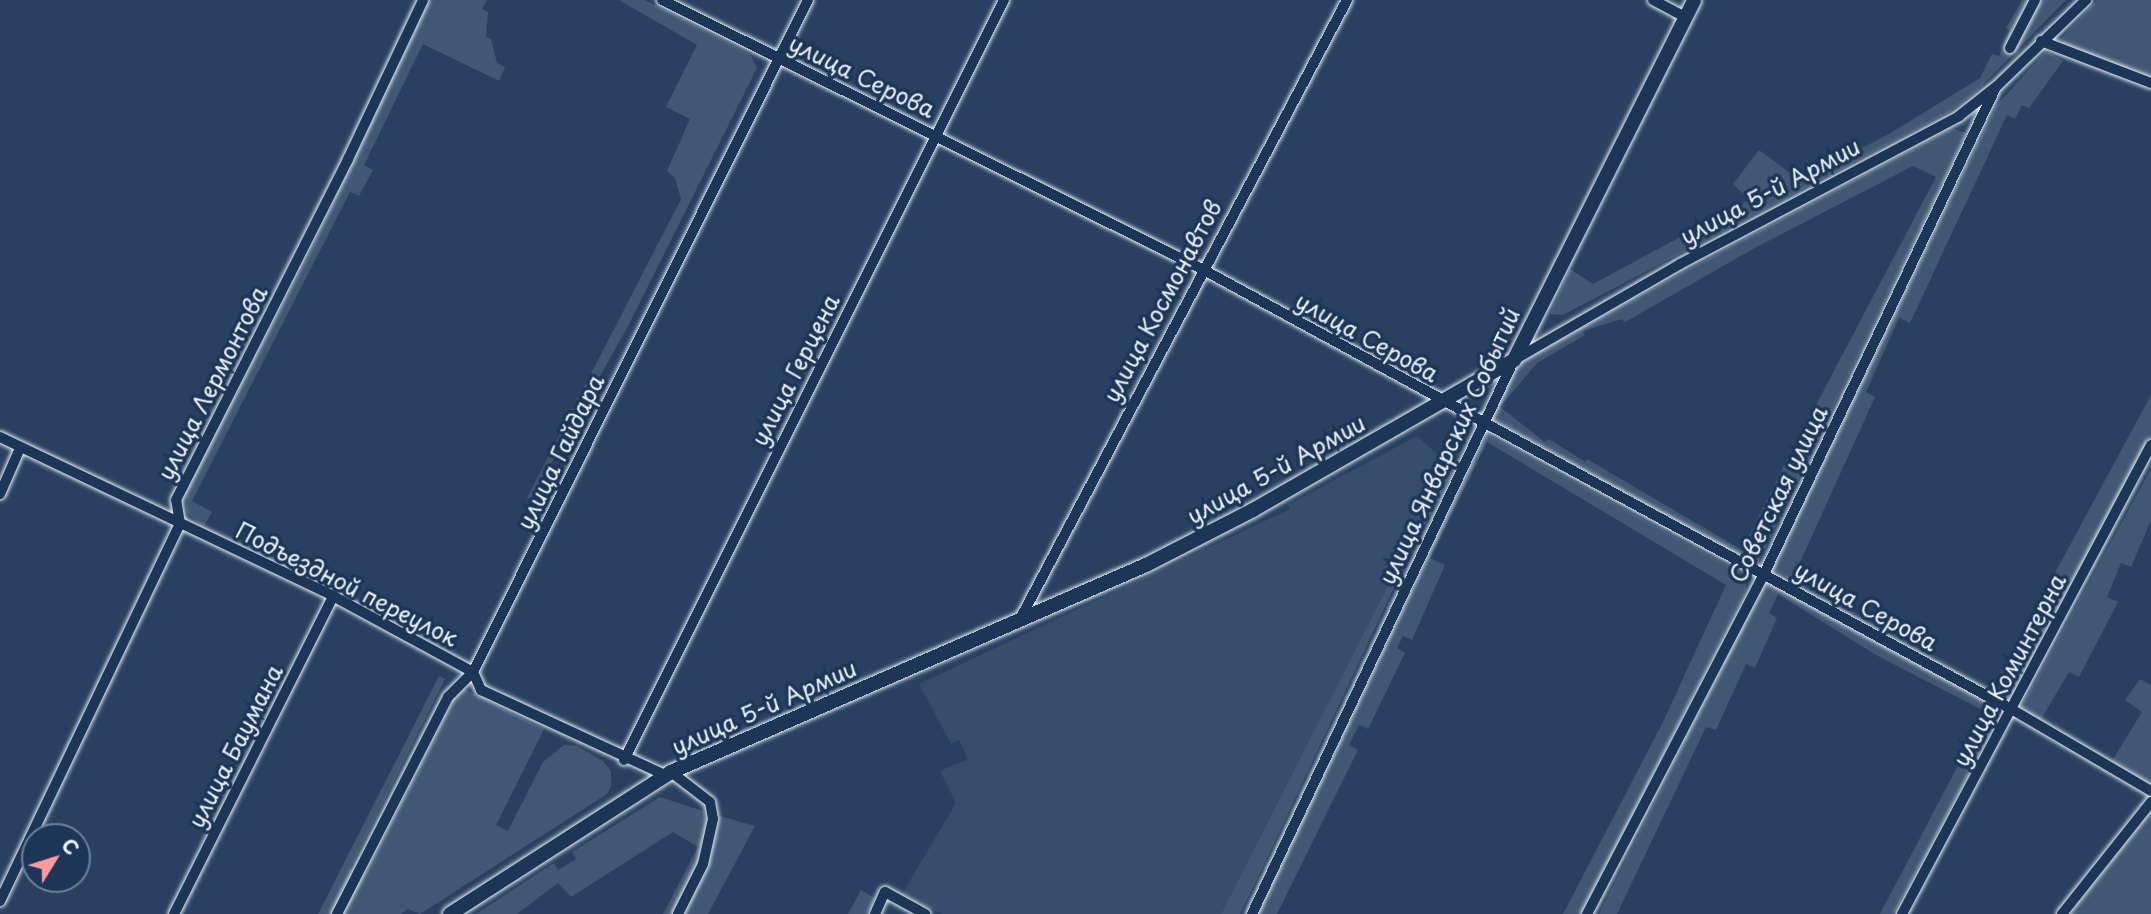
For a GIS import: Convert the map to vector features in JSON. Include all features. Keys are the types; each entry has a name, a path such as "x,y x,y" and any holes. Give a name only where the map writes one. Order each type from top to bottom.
{"street":[{"name":"улица Лермонтова","path":"0,901 180,524 176,499 348,159 423,0"},
{"name":"улица Серова","path":"662,0 1202,269 1440,402 2013,710 2151,791"},
{"name":"улица Гайдара","path":"337,914 448,697 474,672 808,0"},
{"name":"улица Герцена","path":"624,760 1004,0"},
{"name":"улица Космонавтов","path":"1018,623 1202,269 1347,0"},
{"path":"1653,0 1685,17"},
{"name":"улица Январских Событий","path":"1252,914 1483,424 1694,0"},
{"path":"2010,48 2035,0"},
{"name":"улица 5-й Армии","path":"450,914 668,774 1146,565 1253,510 1680,264 1959,116 1997,86 2086,0"},
{"path":"2041,41 2151,83"},
{"name":"Советская улица","path":"1587,914 1764,574 1997,86"},
{"name":"Подъездной переулок","path":"0,438 333,596 474,672 481,690 624,760 668,774"},
{"name":"улица Коминтерна","path":"1902,914 2013,710 2151,445"},
{"path":"0,494 20,448"},
{"name":"улица Баумана","path":"174,914 333,596"},
{"path":"668,774 710,802 713,818 703,864 678,914"},
{"path":"2062,914 2151,802"},
{"path":"875,914 885,892 925,914"}],"shaded area":[{"path":"429,0 487,0 482,9 488,12 486,37 491,39 497,63 505,67 499,81 423,44 364,165 373,170 359,196 350,192 192,501 212,512 204,527 187,513 185,492 310,253"},
{"path":"619,0 645,0 750,54 757,68 627,328 531,499 527,498 681,199 675,178 667,171 690,119 666,107 697,45"},
{"path":"2022,0 2066,0 1976,92 1949,112 1563,315 1550,314 1570,269 1593,284 1749,200 1733,184 1759,150 1800,180 1889,134 1980,78 1992,54 1999,56 2010,31 2006,28"},
{"path":"2097,0 2151,0 2151,79 2079,53 2060,40"},
{"path":"2046,51 2063,61 2029,108 2022,105 2015,119 2007,115 1910,323 1899,318 1866,392 1875,397 1792,580 1772,569 1996,106"},
{"path":"1952,128 1966,133 1757,565 1489,417 1510,374 1538,350","holes":["1913,166 1936,177 1797,441 1803,444 1795,460 1788,457 1742,550 1587,459 1585,462 1549,439 1545,442 1500,407 1537,363 1585,335 1583,331 1622,319 1625,322 1751,250"]},
{"path":"2151,395 2151,444 2010,701 1989,695"},
{"path":"1487,434 1738,571 1746,581 1746,590 1582,914 1563,914 1662,724 1726,585 1487,442 1430,558 1445,565 1412,640 1403,636 1397,648 1405,653 1368,729 1359,725 1349,745 1358,750 1277,914 1258,914"},
{"path":"1417,436 1449,465 1221,914 942,914 902,894 956,803 940,771 968,759 959,740 951,744 919,684 1290,509 1288,505"},
{"path":"1449,465 1454,469 1404,566 1240,914 1221,914"},
{"path":"2151,469 2151,520 2131,567 2121,563 2107,597 2118,602 2079,677 2069,672 2040,721 2020,709"},
{"path":"1771,584 1988,702 1993,711 1992,730 1893,914 1880,914 1986,712 1876,655 1778,594 1769,613 1777,618 1755,668 1746,664 1716,730 1706,727 1617,914 1599,914 1755,601 1764,585"},
{"path":"439,676 445,679 350,869 365,876 460,687 544,729 496,825 508,831 543,762 564,745 577,746 603,761 611,771 611,786 607,794 420,914 408,909 401,914 318,914"},
{"path":"2140,679 2151,685 2151,786 2112,761 2142,712 2125,700"},
{"path":"660,797 703,811 708,826 704,853 674,914 663,914 698,847 673,832 571,897 558,883 517,914 476,914 554,863 558,870 576,859 572,852"},
{"path":"2151,811 2151,914 2070,914 2080,901"},
{"path":"720,816 755,826 708,914 685,914 709,860"},
{"path":"861,890 875,898 867,914 848,914"}]}
